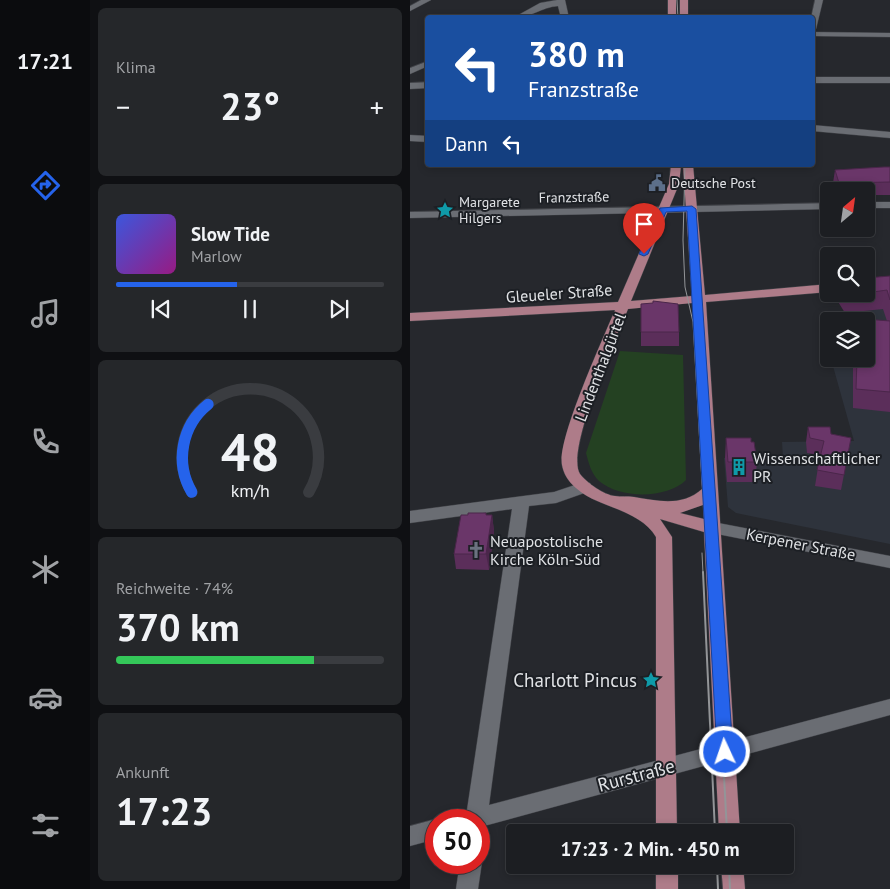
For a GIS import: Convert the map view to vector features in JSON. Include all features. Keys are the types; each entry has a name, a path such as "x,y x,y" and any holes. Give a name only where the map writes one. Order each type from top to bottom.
{"main road":[{"path":"672,0 672,15"},
{"path":"684,0 684,15"},
{"name":"Lindenthalgürtel","path":"666,824 664,537 658,525 650,519 584,487 574,477 568,462 572,438 624,304 674,184 676,167"},
{"path":"688,167 699,299 730,824"},
{"name":"Gleueler Straße","path":"410,317 524,312 820,289"},
{"name":"Lindenthalgürtel","path":"607,499 676,508 701,502 710,491"},
{"name":"Lindenthalgürtel","path":"607,499 712,528"},
{"path":"667,874 667,889"},
{"path":"733,874 734,889"}],"street":[{"path":"410,9 427,0"},
{"path":"815,17 819,0"},
{"path":"523,15 543,5 562,1 564,15"},
{"path":"815,34 890,35"},
{"path":"410,71 425,64"},
{"path":"815,80 890,80"},
{"path":"410,86 425,85"},
{"path":"815,128 890,134"},
{"path":"410,138 425,139"},
{"path":"875,205 890,204"},
{"name":"Franzstraße","path":"410,215 820,206"},
{"path":"410,517 520,503 568,494 584,487"},
{"path":"475,809 520,503"},
{"name":"Kerpener Straße","path":"712,528 890,562"},
{"name":"Rurstraße","path":"490,815 890,707"},
{"path":"410,836 425,831"},
{"path":"467,889 469,874"}],"shaded area":[{"path":"890,289 890,544 736,513 728,507 724,458 783,458 782,442 854,441 833,367 875,367 875,312 845,312 839,302 875,302 875,292"}],"green space":[{"path":"620,351 683,355 686,480 667,491 631,494 619,491 599,481 589,465 586,453"}],"building":[{"path":"890,167 890,182 839,182 835,170"},
{"path":"890,276 890,300 887,290 875,292 875,277"},
{"path":"653,301 678,304 679,332 641,332 641,304 653,303"},
{"path":"875,320 890,321 890,392 856,389 857,367 875,367"},
{"path":"808,427 830,427 831,434 851,438 844,475 817,470 824,441 810,438"},
{"path":"726,438 751,438 751,442 754,442 757,462 728,462"},
{"path":"468,513 492,515 486,554 454,554 461,515 468,515"}],"tram line":[{"path":"677,0 678,15"},
{"path":"685,167 683,240 685,287 693,322 702,482 711,573"},
{"path":"702,553 703,573"},
{"path":"703,572 715,824"},
{"path":"711,572 716,626 727,824"},
{"path":"717,874 718,889"},
{"path":"729,874 730,889"}],"place":[{"name":"Deutsche Post","path":"657,183"},
{"name":"Margarete Hilgers","path":"445,210"},
{"name":"Wissenschaftlicher PR","path":"739,467"},
{"name":"Neuapostolische Kirche Köln-Süd","path":"476,550"},
{"name":"Charlott Pincus","path":"651,680"}],"route":[{"path":"644,254 663,210 692,209 699,299 725,752"}]}
